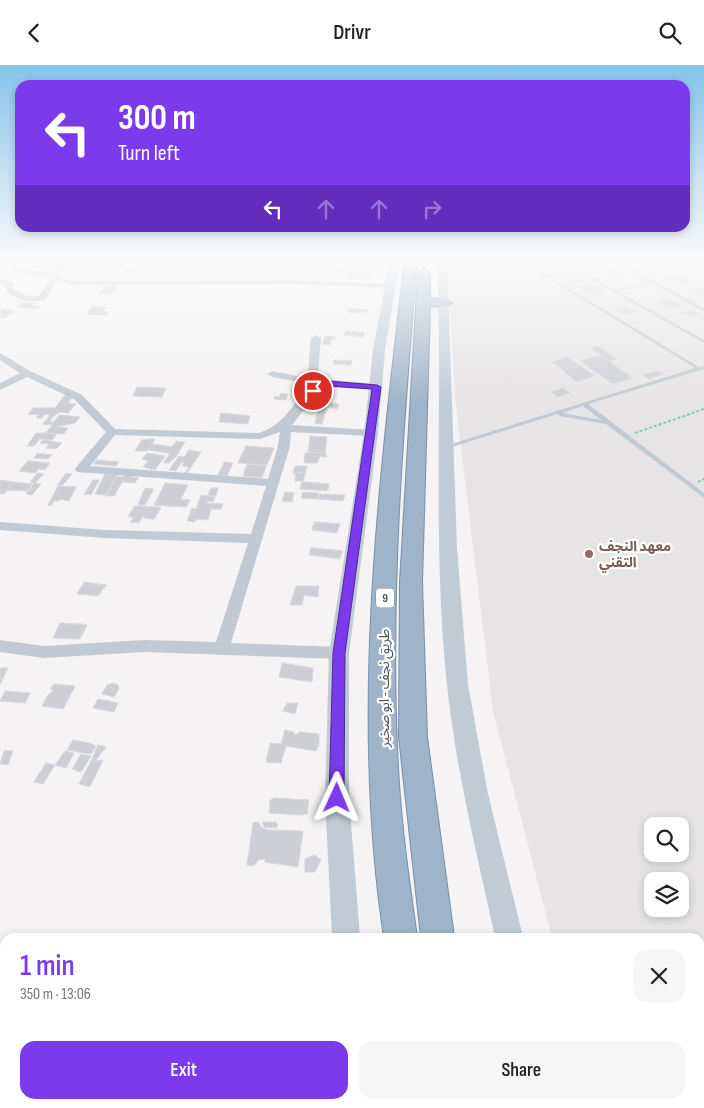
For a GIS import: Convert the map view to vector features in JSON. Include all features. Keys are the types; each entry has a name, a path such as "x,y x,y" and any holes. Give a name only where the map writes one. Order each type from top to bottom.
{"highway":[{"name":"طريق نجف - ابو صخير","path":"400,933 383,779 383,645 387,547 409,308"},
{"name":"طريق نجف - ابو صخير","path":"410,308 413,737 438,933"},
{"path":"383,645 388,652 396,656 405,655 412,651"},
{"path":"383,681 389,674 398,673 407,677 412,685"}],"main road":[{"path":"346,933 337,798 339,653 371,433 377,387 379,350 404,308"},
{"path":"412,308 446,448 454,649 462,714 476,797 509,933"}],"street":[{"path":"304,380 313,373 316,338"},
{"path":"0,356 26,373 78,397 112,432 260,436 286,425 313,391 328,384"},
{"path":"0,387 26,373"},
{"path":"272,375 328,384 377,387"},
{"path":"286,425 371,433"},
{"path":"222,647 284,447 286,425"},
{"path":"112,432 81,469 273,483"},
{"path":"0,526 105,534 254,539"},
{"path":"0,646 44,653 145,646 222,647 339,653"}],"lane":[{"path":"599,308 701,368"},
{"path":"642,308 704,342"},
{"path":"446,448 701,368"},
{"path":"584,405 704,496"},
{"path":"558,413 610,423"}],"path":[{"path":"626,436 704,409"}],"shaded area":[{"name":"معهد النجف التقني","path":"450,308 704,308 704,933 551,933 493,711 455,398"}],"building":[{"path":"92,308 105,308 102,312 108,312 107,315 87,314"},
{"path":"626,308 636,312 625,315 622,313 631,311 614,311"},
{"path":"1,309 14,311 5,318 0,318 2,315 0,315"},
{"path":"349,309 367,309 367,312 349,313"},
{"path":"692,310 700,314 690,317 688,316 692,315 678,314"},
{"path":"346,331 364,333 363,336 344,335"},
{"path":"346,331 364,333 363,337 344,335"},
{"path":"325,336 335,337 335,339 331,339 330,345 323,344"},
{"path":"597,346 617,359 609,361 591,348"},
{"path":"599,356 632,378 613,384 580,361"},
{"path":"567,357 579,365 564,370 552,362"},
{"path":"334,360 352,361 351,365 334,364"},
{"path":"334,360 352,361 351,365 334,364"},
{"path":"579,365 595,376 577,382 562,370"},
{"path":"658,371 664,374 649,379 643,375"},
{"path":"137,387 166,388 162,397 133,396"},
{"path":"563,388 570,393 558,397 551,392"},
{"path":"281,393 288,394 286,400 274,399 275,396 279,397"},
{"path":"65,395 73,396 68,403 76,404 68,413 59,412 52,418 49,422 54,422 52,425 43,424 50,415 45,414 42,418 36,418 39,415 28,414 33,408 55,408"},
{"path":"321,402 338,404 337,408 327,407 322,424 315,423"},
{"path":"321,402 339,404 337,409 327,407 322,424 315,423"},
{"path":"221,413 250,416 248,424 219,422"},
{"path":"59,415 80,417 75,423 56,427 68,428 64,434 46,433"},
{"path":"36,433 56,435 52,440 40,439 34,446 27,446"},
{"path":"310,436 327,437 325,453 308,452"},
{"path":"155,439 147,451 135,451 142,440"},
{"path":"43,440 62,443 56,449 46,448 49,444 40,443"},
{"path":"176,441 185,442 176,457 169,463 163,463 170,454 148,450 152,444 172,447"},
{"path":"246,446 274,448 267,465 238,463"},
{"path":"189,450 201,452 187,473 185,473 189,467 182,466 184,463 182,462 176,471 169,470 179,456 184,457"},
{"path":"37,453 52,455 48,459 34,458"},
{"path":"147,453 165,456 155,470 143,467 148,461 142,459"},
{"path":"305,453 326,453 326,457 320,456 317,463 304,463"},
{"path":"96,460 119,462 116,466 94,464"},
{"path":"28,461 50,463 45,470 39,469 36,473 19,471"},
{"path":"224,462 233,463 227,476 218,475"},
{"path":"247,464 266,466 262,478 243,476"},
{"path":"295,466 307,466 305,473 293,473"},
{"path":"38,473 44,474 35,483 30,482"},
{"path":"66,473 72,474 62,486 57,485"},
{"path":"295,473 305,473 303,481 295,481"},
{"path":"105,474 117,475 106,495 95,494"},
{"path":"126,474 134,475 132,477 138,478 135,483 122,482 114,496 106,496 117,476 124,477"},
{"path":"0,480 13,482 4,494 0,494"},
{"path":"93,480 99,480 91,495 84,494"},
{"path":"13,482 32,484 27,491 7,490"},
{"path":"302,482 329,484 327,491 300,489"},
{"path":"303,482 329,484 328,490 300,489"},
{"path":"34,483 41,484 32,495 26,494"},
{"path":"165,483 188,485 181,499 190,500 186,507 154,505"},
{"path":"58,486 76,487 69,501 60,499 59,501 54,501 52,505 48,505"},
{"path":"145,488 154,489 145,505 138,505"},
{"path":"211,488 218,488 216,496 208,495"},
{"path":"285,492 294,493 292,502 282,501"},
{"path":"285,492 293,493 291,501 282,501"},
{"path":"303,492 319,493 317,499 301,498"},
{"path":"320,494 345,495 343,501 318,499"},
{"path":"201,495 215,497 213,502 207,501 206,503 223,504 221,509 211,509 208,520 195,519 195,522 187,521 192,508 196,509"},
{"path":"134,506 160,507 154,519 144,518 144,515 139,523 130,522 134,517 128,517"},
{"path":"135,506 161,508 154,519 143,517 138,523 131,522 134,517 129,516"},
{"path":"314,522 340,524 337,533 312,530"},
{"path":"314,522 340,524 337,532 312,529"},
{"path":"311,548 342,551 339,558 309,554"},
{"path":"311,548 343,551 340,559 309,555"},
{"path":"84,582 106,585 99,595 77,594"},
{"path":"82,585 104,587 98,596 78,594"},
{"path":"296,586 319,586 318,597 304,595 302,605 290,605"},
{"path":"60,623 87,625 80,639 53,638"},
{"path":"63,624 84,624 80,639 59,637 57,633"},
{"path":"282,663 313,668 312,682 279,677"},
{"path":"0,668 8,668 0,684"},
{"path":"113,683 118,685 119,689 114,697 102,694 107,685"},
{"path":"54,684 75,686 63,709 42,706 47,696 54,690 50,689"},
{"path":"5,691 30,693 25,703 0,701"},
{"path":"98,699 118,703 114,712 93,708"},
{"path":"287,703 298,703 295,714 283,711"},
{"path":"285,730 293,732 295,735 300,732 319,734 319,745 316,751 286,746 281,763 266,762 270,743 281,744"},
{"path":"73,740 96,746 91,754 67,750"},
{"path":"98,745 106,747 96,760 91,761"},
{"path":"4,751 13,751 8,765 0,764"},
{"path":"65,751 74,753 66,768 55,765"},
{"path":"81,754 91,756 81,772 72,769"},
{"path":"103,760 90,787 79,784 91,761"},
{"path":"46,763 55,765 43,784 34,782"},
{"path":"275,798 309,800 307,814 269,813 270,800"},
{"path":"259,822 261,827 268,830 303,831 298,867 265,862 265,859 258,860 254,866 247,865 253,823"},
{"path":"262,822 276,822 278,825 276,828 264,827"},
{"path":"315,855 321,860 315,872 305,872 305,859"}],"place":[{"name":"معهد النجف التقني","path":"589,554"}],"route":[{"path":"313,391 328,384 377,387 339,653 337,798"}]}
